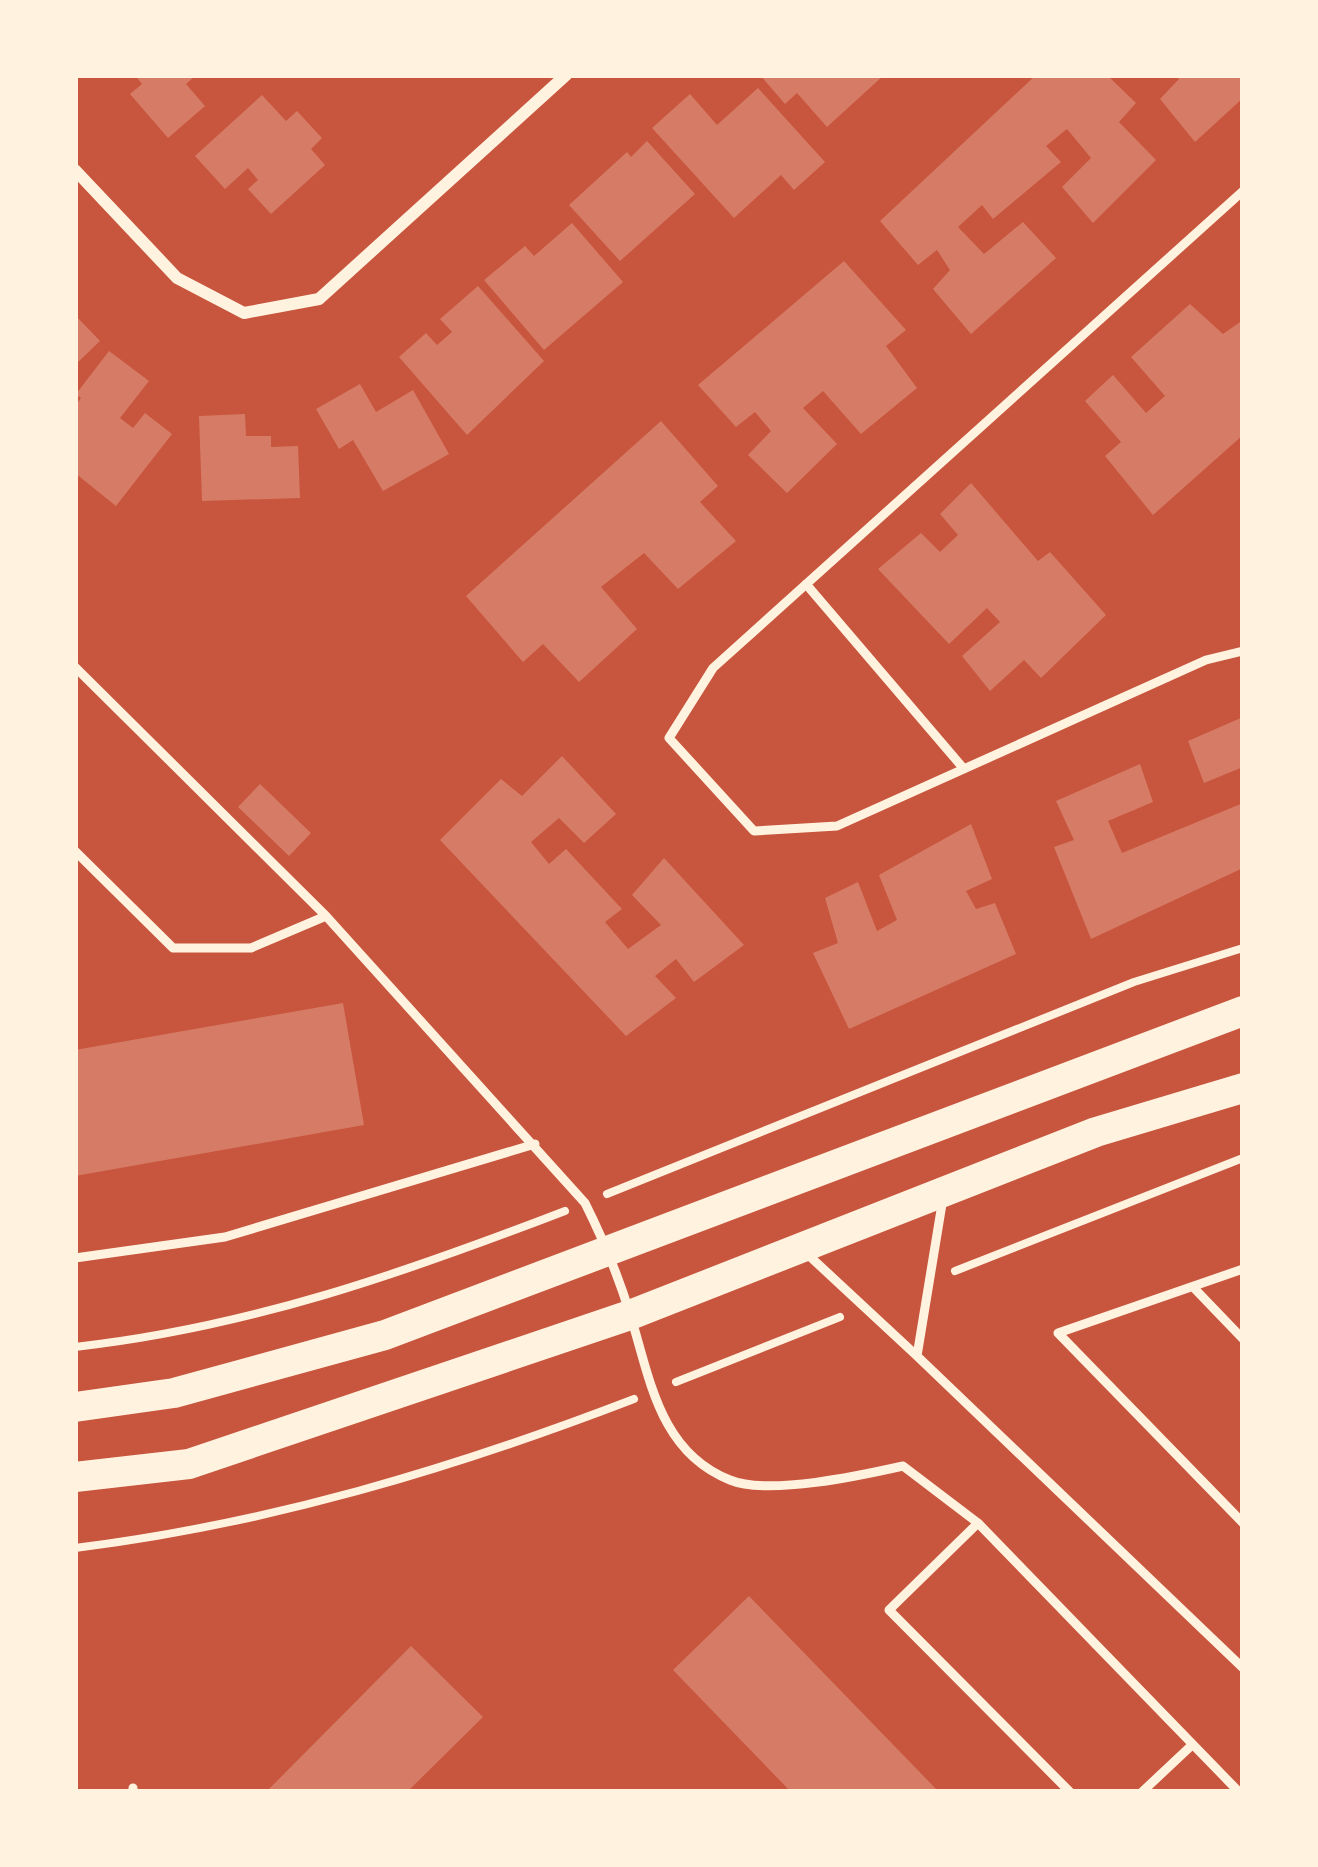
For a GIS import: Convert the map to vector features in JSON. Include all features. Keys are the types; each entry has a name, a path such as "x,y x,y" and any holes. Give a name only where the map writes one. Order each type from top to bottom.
{"main road":[{"path":"75,1407 174,1393 385,1335 1243,1011"},
{"path":"75,1478 189,1464 630,1315 1096,1132 1243,1088"}],"street":[{"path":"75,170 177,278 244,313 319,299 566,75"}],"lane":[{"path":"1243,190 713,668 669,738 754,831 837,826 1206,660 1243,651"},
{"path":"806,584 964,769"},
{"path":"75,667 326,916 586,1203 609,1252 651,1392 679,1446 732,1482 826,1483 903,1466 978,1523 1239,1792"},
{"path":"75,850 173,948 251,948 326,916"},
{"path":"75,1258 225,1237 535,1144"},
{"path":"917,1356 944,1192"},
{"path":"800,1248 1243,1668"},
{"path":"1243,1269 1058,1334 1243,1523"},
{"path":"1193,1286 1243,1339"},
{"path":"978,1523 890,1610 1070,1792"},
{"path":"1142,1792 1192,1745"}],"path":[{"path":"75,1347 242,1321 370,1284 586,1203 1134,982 1243,948"},
{"path":"1196,1176 1243,1158"},
{"path":"75,1548 188,1534 360,1494 651,1392"}],"building":[{"path":"135,75 196,75 186,84 205,106 168,138 130,94 142,84"},
{"path":"760,75 884,75 827,127 797,93 785,104"},
{"path":"1036,75 1107,75 1136,103 1119,122 1156,160 1093,223 1062,187 1091,158 1067,129 1046,146 1061,162 993,219 982,205 958,227 984,254 1023,222 1056,258 971,334 933,289 950,270 937,250 918,265 880,221"},
{"path":"1175,75 1243,75 1243,98 1195,142 1160,99 1179,79"},
{"path":"758,88 825,162 794,190 781,175 734,218 652,128 690,94 717,125"},
{"path":"262,95 286,121 297,111 322,138 311,149 325,165 271,214 248,189 258,180 248,168 225,189 195,156"},
{"path":"647,141 695,194 620,261 569,205 627,152 631,157"},
{"path":"572,223 623,282 544,350 484,280 525,246 534,256"},
{"path":"844,261 906,330 886,346 917,388 861,434 823,391 803,408 837,444 787,493 748,455 771,431 755,412 736,427 698,385"},
{"path":"478,286 544,361 467,435 399,357 426,333 437,345 452,332 440,319"},
{"path":"1190,304 1223,334 1243,320 1243,435 1153,515 1105,456 1121,442 1085,401 1113,375 1146,413 1165,396 1131,357"},
{"path":"75,315 100,341 75,365"},
{"path":"109,351 149,381 120,418 133,428 145,413 172,434 116,506 75,473 75,406 81,398 76,394"},
{"path":"360,384 376,412 413,390 449,454 383,491 353,440 339,449 316,409"},
{"path":"245,414 246,436 271,436 271,447 298,446 300,498 202,501 199,416"},
{"path":"661,421 718,486 700,502 736,541 678,589 644,553 601,587 637,629 579,682 543,644 523,662 466,596"},
{"path":"971,483 1038,561 1050,552 1106,615 1041,678 1024,660 990,691 962,656 1000,622 987,608 949,644 878,569 921,533 940,552 958,535 940,514"},
{"path":"1243,717 1243,767 1204,783 1188,741"},
{"path":"562,756 616,814 584,843 559,818 531,842 549,864 566,849 622,909 605,922 628,949 661,925 632,895 664,858 744,945 694,982 676,959 655,976 676,998 626,1036 440,840 501,779 522,796"},
{"path":"1140,764 1153,802 1108,821 1122,853 1243,803 1243,868 1091,939 1054,847 1074,840 1056,801"},
{"path":"260,784 311,833 289,856 238,807"},
{"path":"971,824 992,879 966,891 976,909 995,903 1016,954 849,1029 813,953 838,943 825,898 858,882 877,931 897,920 879,875"},
{"path":"343,1003 364,1125 75,1176 75,1050"},
{"path":"749,1596 939,1792 791,1792 673,1670"},
{"path":"411,1646 483,1717 407,1792 266,1792"}]}
